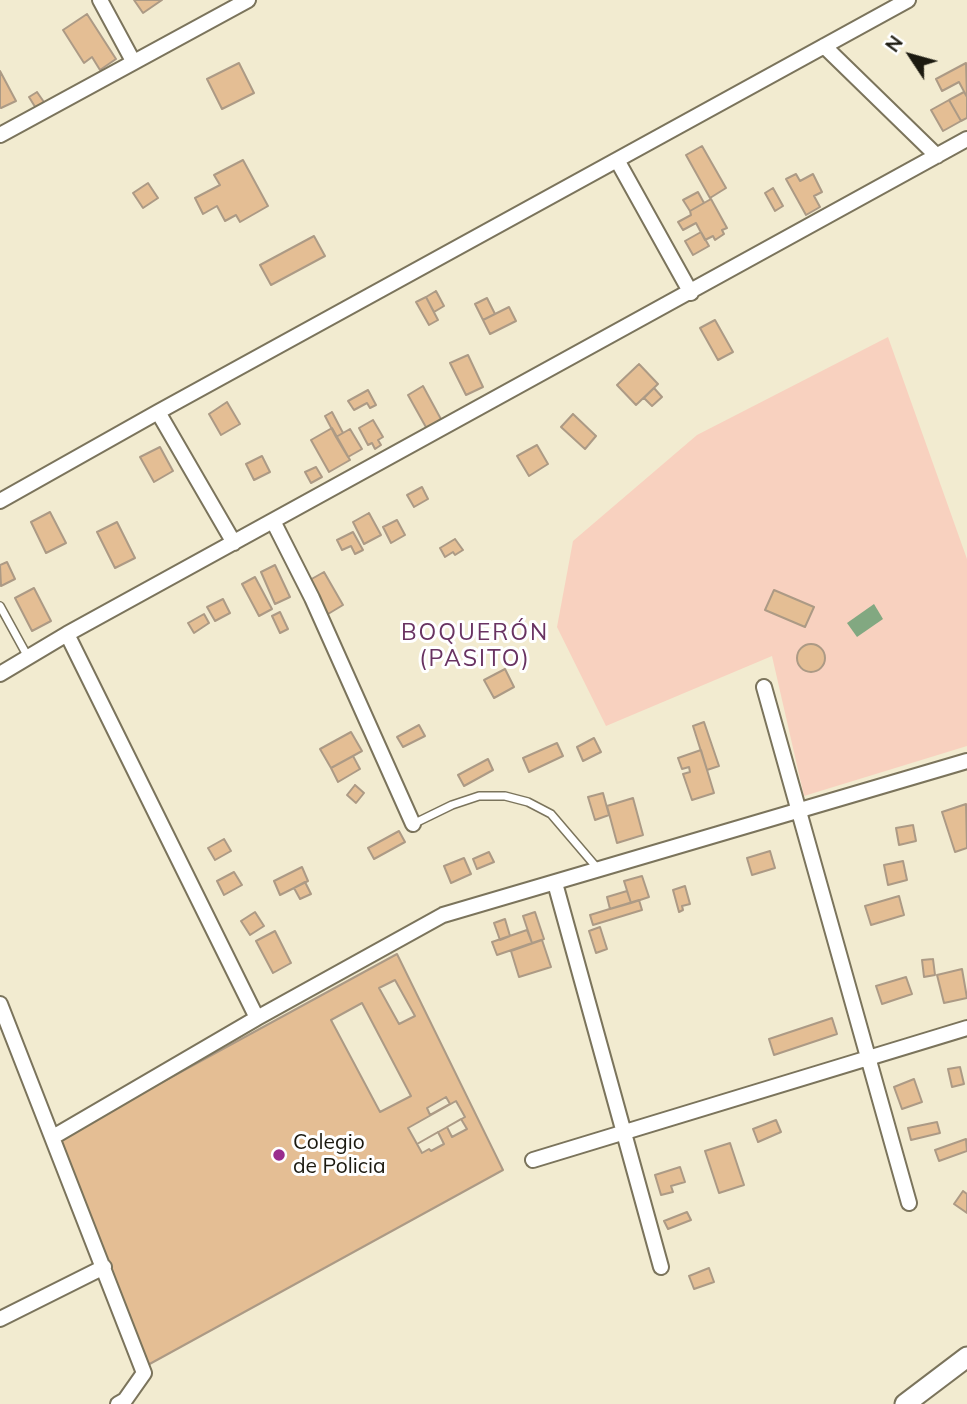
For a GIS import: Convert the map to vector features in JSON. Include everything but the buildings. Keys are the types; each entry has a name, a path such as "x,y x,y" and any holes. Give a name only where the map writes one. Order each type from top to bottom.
{"street":[{"path":"100,0 133,61"},
{"path":"0,135 248,0"},
{"path":"0,501 158,411 908,0"},
{"path":"824,46 937,156"},
{"path":"0,674 67,634 967,139"},
{"path":"617,160 691,293"},
{"path":"158,411 234,543"},
{"path":"273,521 312,598 412,824"},
{"path":"67,634 257,1018"},
{"path":"764,687 909,1203"},
{"path":"53,1138 257,1018 443,915 967,761"},
{"path":"555,883 662,1267"},
{"path":"0,1004 144,1373 125,1400 118,1404"},
{"path":"533,1160 967,1028"},
{"path":"0,1319 104,1267"},
{"path":"905,1404 967,1357"}],"lane":[{"path":"0,606 28,657"},
{"path":"412,824 452,805 479,796 505,796 528,802 551,814 598,869"}],"shaded area":[{"path":"888,337 967,559 967,746 804,796 772,656 606,726 557,627 573,541 697,435"},
{"path":"874,604 883,619 857,637 847,623"}],"place":[{"name":"Colegio de Policia","path":"279,1155"}],"district":[{"name":"BOQUERÓN (PASITO)","path":"475,646"}]}
